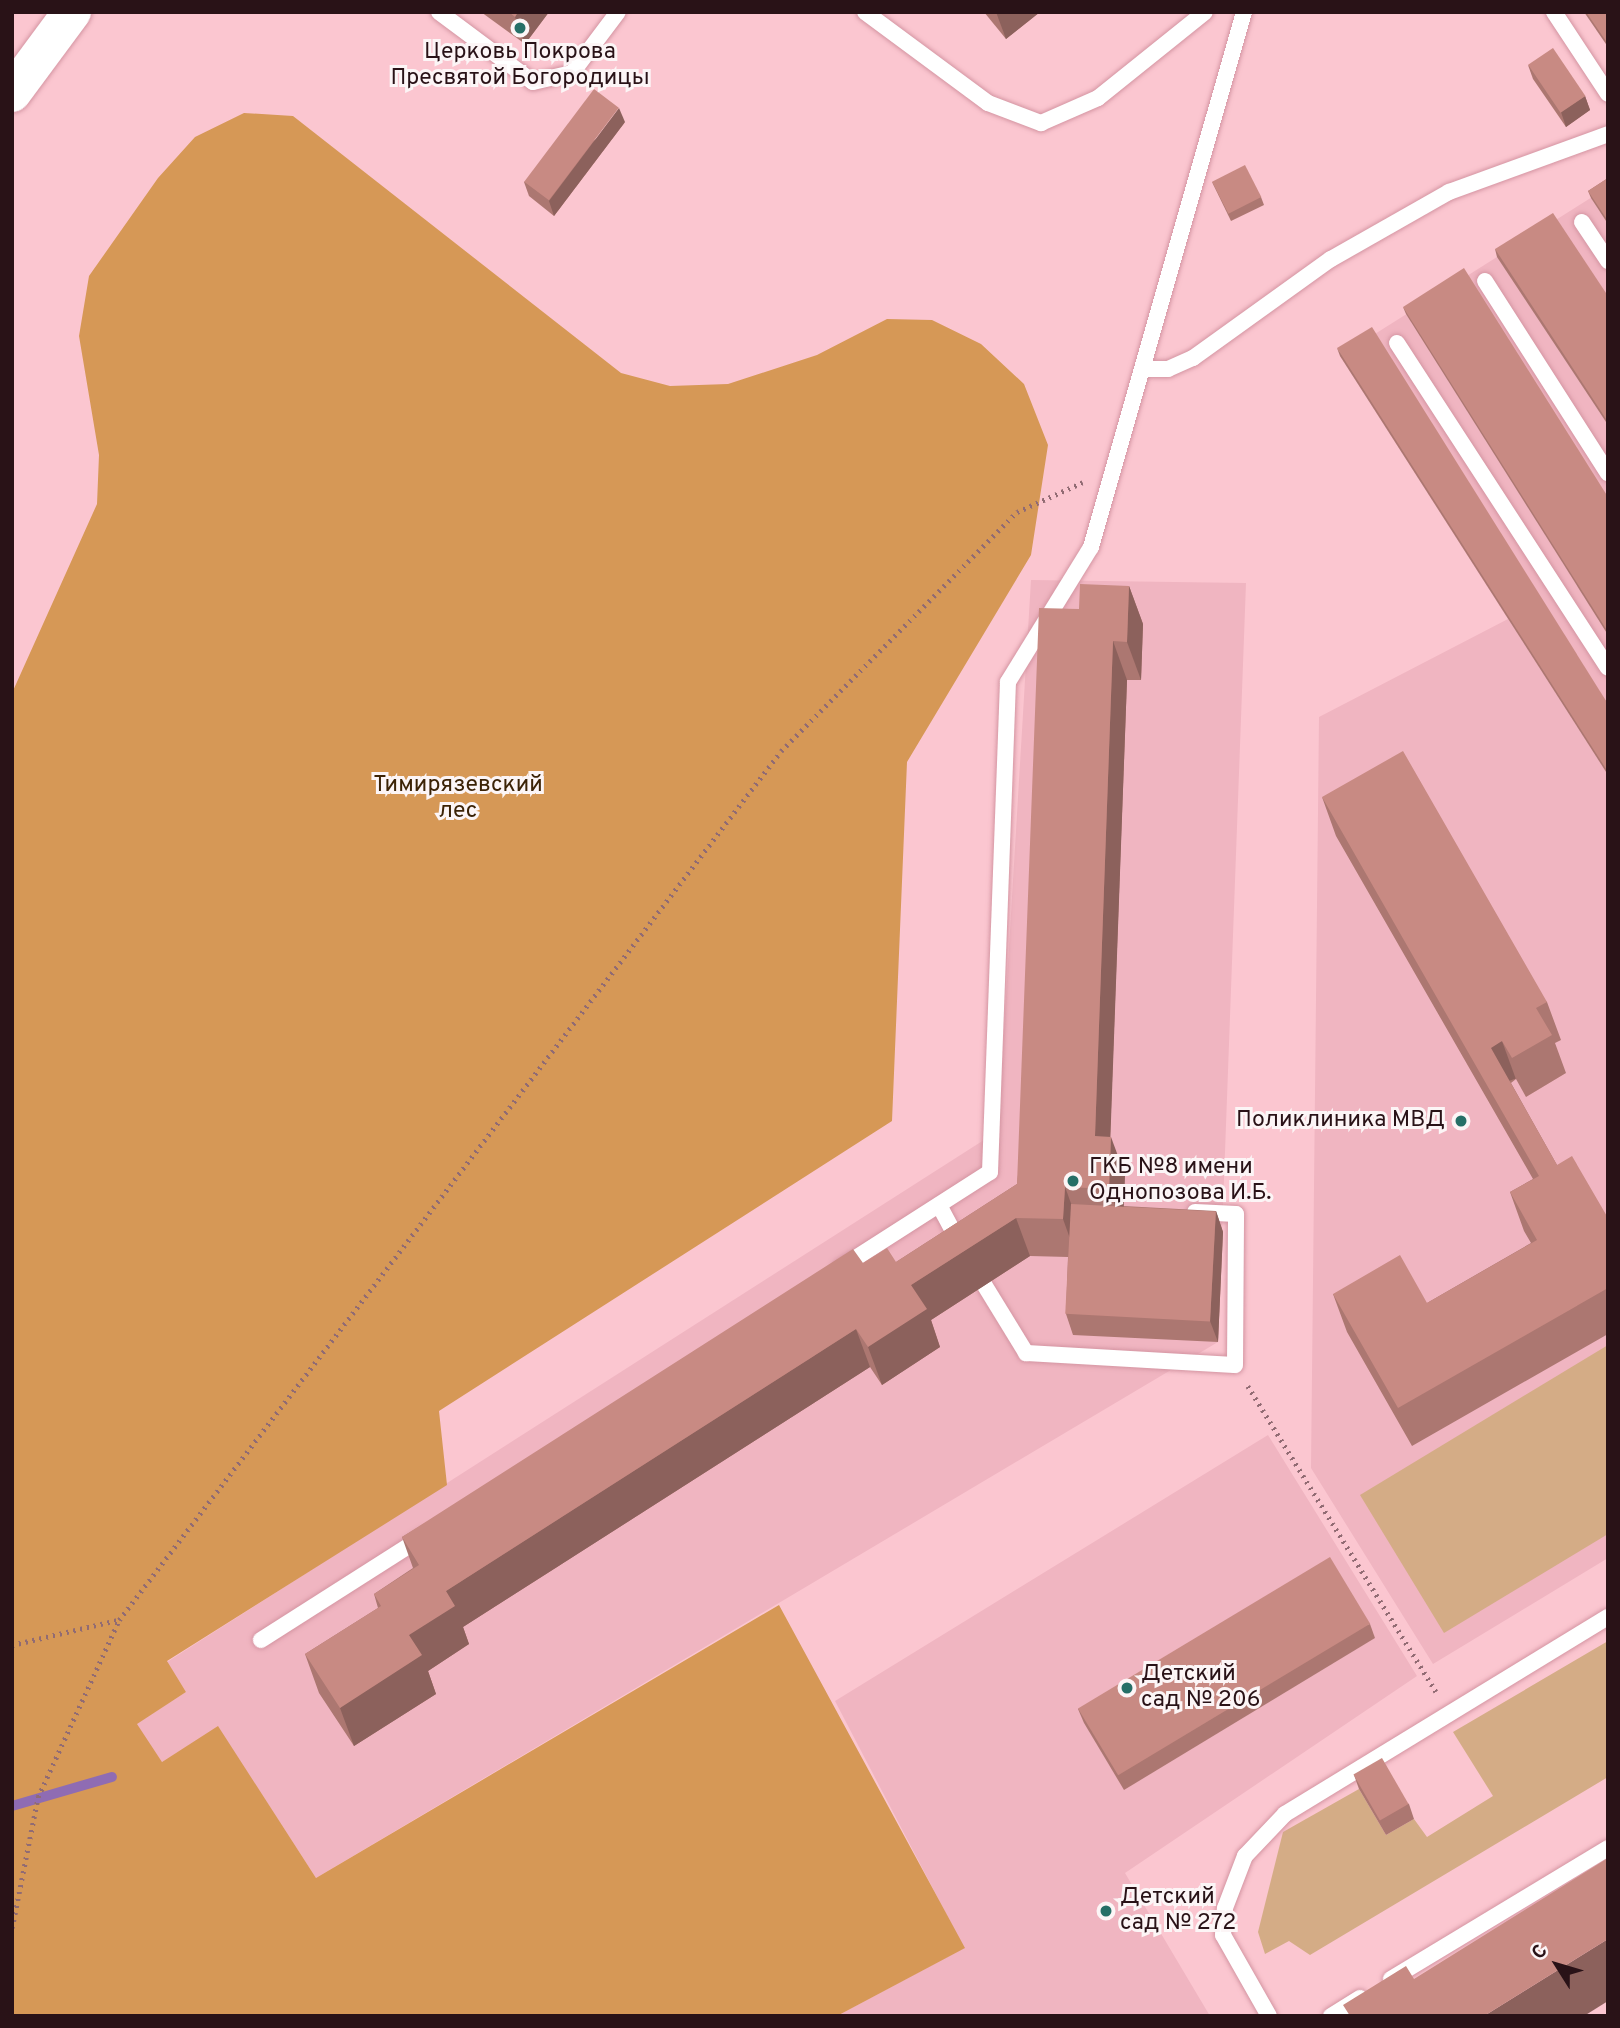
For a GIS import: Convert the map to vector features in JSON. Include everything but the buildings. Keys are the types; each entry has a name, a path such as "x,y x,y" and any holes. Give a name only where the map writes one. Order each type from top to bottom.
{"main road":[{"path":"12,93 72,12"}],"lane":[{"path":"439,12 533,82 572,73 618,12"},
{"path":"865,12 988,103 1041,123 1098,98 1205,12"},
{"path":"822,1280 990,1172 1008,682 1091,547 1146,369 1244,12"},
{"path":"1554,12 1608,94"},
{"path":"1146,369 1168,369 1192,358 1331,259 1449,192 1608,134"},
{"path":"1582,222 1608,261"},
{"path":"1485,281 1608,473"},
{"path":"1397,344 1608,668"},
{"path":"939,1205 970,1262"},
{"path":"985,1286 1026,1353 1235,1365 1237,1214 1184,1211"},
{"path":"261,1640 437,1528"},
{"path":"1269,2016 1223,1935 1225,1908 1245,1856 1284,1814 1608,1618"},
{"path":"1331,2016 1608,1848"}],"path":[{"path":"13,1924 38,1797 119,1620 781,751 1017,512 1118,466"},
{"path":"1235,1365 1449,1714"},
{"path":"12,1645 119,1620"}],"shaded area":[{"name":"Поликлиника МВД","path":"1608,187 1608,1558 1433,1664 1311,1468 1319,717 1508,619 1340,356"},
{"name":"ГКБ №8 имени Однопозова И.Б.","path":"1031,580 1246,583 1218,1342 316,1878 218,1727 162,1762 136,1724 186,1692 167,1662 998,1131"},
{"path":"1608,1345 1608,1534 1444,1633 1360,1495"},
{"name":"Детский сад № 206","path":"1268,1435 1417,1676 1125,1873 1210,2016 837,2016 964,1948 835,1701"},
{"path":"1608,1641 1608,1777 1310,1955 1289,1941 1265,1954 1258,1932 1283,1832 1359,1789 1386,1835 1414,1819 1427,1837 1493,1796 1453,1732"}],"green space":[{"name":"Тимирязевский лес","path":"244,113 293,116 621,373 670,386 728,384 817,355 887,319 932,320 981,344 1024,384 1048,445 1031,555 907,762 892,1121 439,1411 447,1485 167,1661 186,1692 137,1724 162,1762 218,1726 316,1878 779,1605 965,1948 837,2016 12,2016 12,693 97,504 99,455 79,336 89,276 158,178 195,137"}],"waterway":[{"path":"12,1806 112,1777"}],"place":[{"name":"Церковь Покрова Пресвятой Богородицы","path":"520,28"},
{"name":"Поликлиника МВД","path":"1461,1121"},
{"name":"ГКБ №8 имени Однопозова И.Б.","path":"1073,1181"},
{"name":"Детский сад № 206","path":"1127,1688"},
{"name":"Детский сад № 272","path":"1106,1911"}]}
